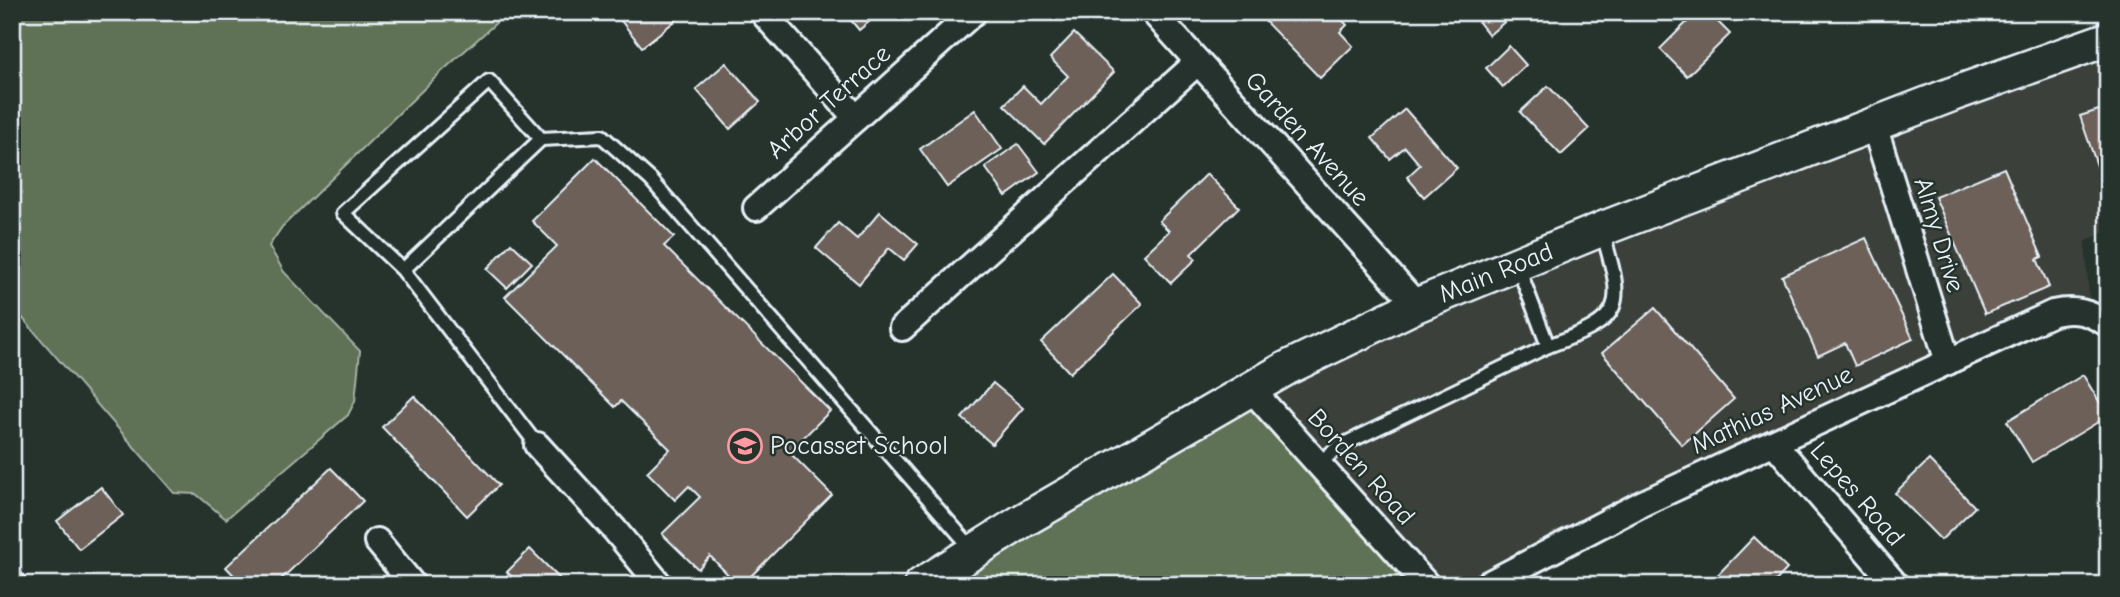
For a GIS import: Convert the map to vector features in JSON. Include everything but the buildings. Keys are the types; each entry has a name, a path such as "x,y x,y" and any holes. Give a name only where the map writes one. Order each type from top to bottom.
{"main road":[{"name":"Main Road","path":"921,585 1088,481 1251,389 1418,305 1602,229 1874,125 2108,40"}],"street":[{"path":"762,12 856,118"},
{"name":"Arbor Terrace","path":"756,208 974,12"},
{"name":"Garden Avenue","path":"1153,12 1418,305"},
{"path":"902,328 1198,62"},
{"name":"Almy Drive","path":"1874,125 1948,362"},
{"name":"Mathias Avenue","path":"1486,585 1642,504 2053,313 2066,310 2099,318"},
{"name":"Borden Road","path":"1251,389 1427,585"},
{"name":"Lepes Road","path":"1774,443 1896,585"},
{"path":"537,445 660,585"},
{"path":"377,541 414,585"}],"lane":[{"path":"537,445 403,270 343,213 489,81 541,139"},
{"path":"403,270 541,139 602,136 651,180 974,551"},
{"path":"1318,464 1340,446 1548,346 1587,331 1606,319 1615,306 1615,275 1602,229"},
{"path":"1517,264 1548,346"}],"shaded area":[{"path":"2108,44 2108,230 2085,242 2091,322 2056,315 1491,585 1419,585 1261,384"}],"green space":[{"path":"12,12 508,12 439,74 282,227 269,246 284,272 360,351 355,401 348,415 226,519 196,494 174,493 12,306"},
{"path":"1240,395 1419,585 923,585"}],"place":[{"name":"Pocasset School","path":"745,446"}]}
